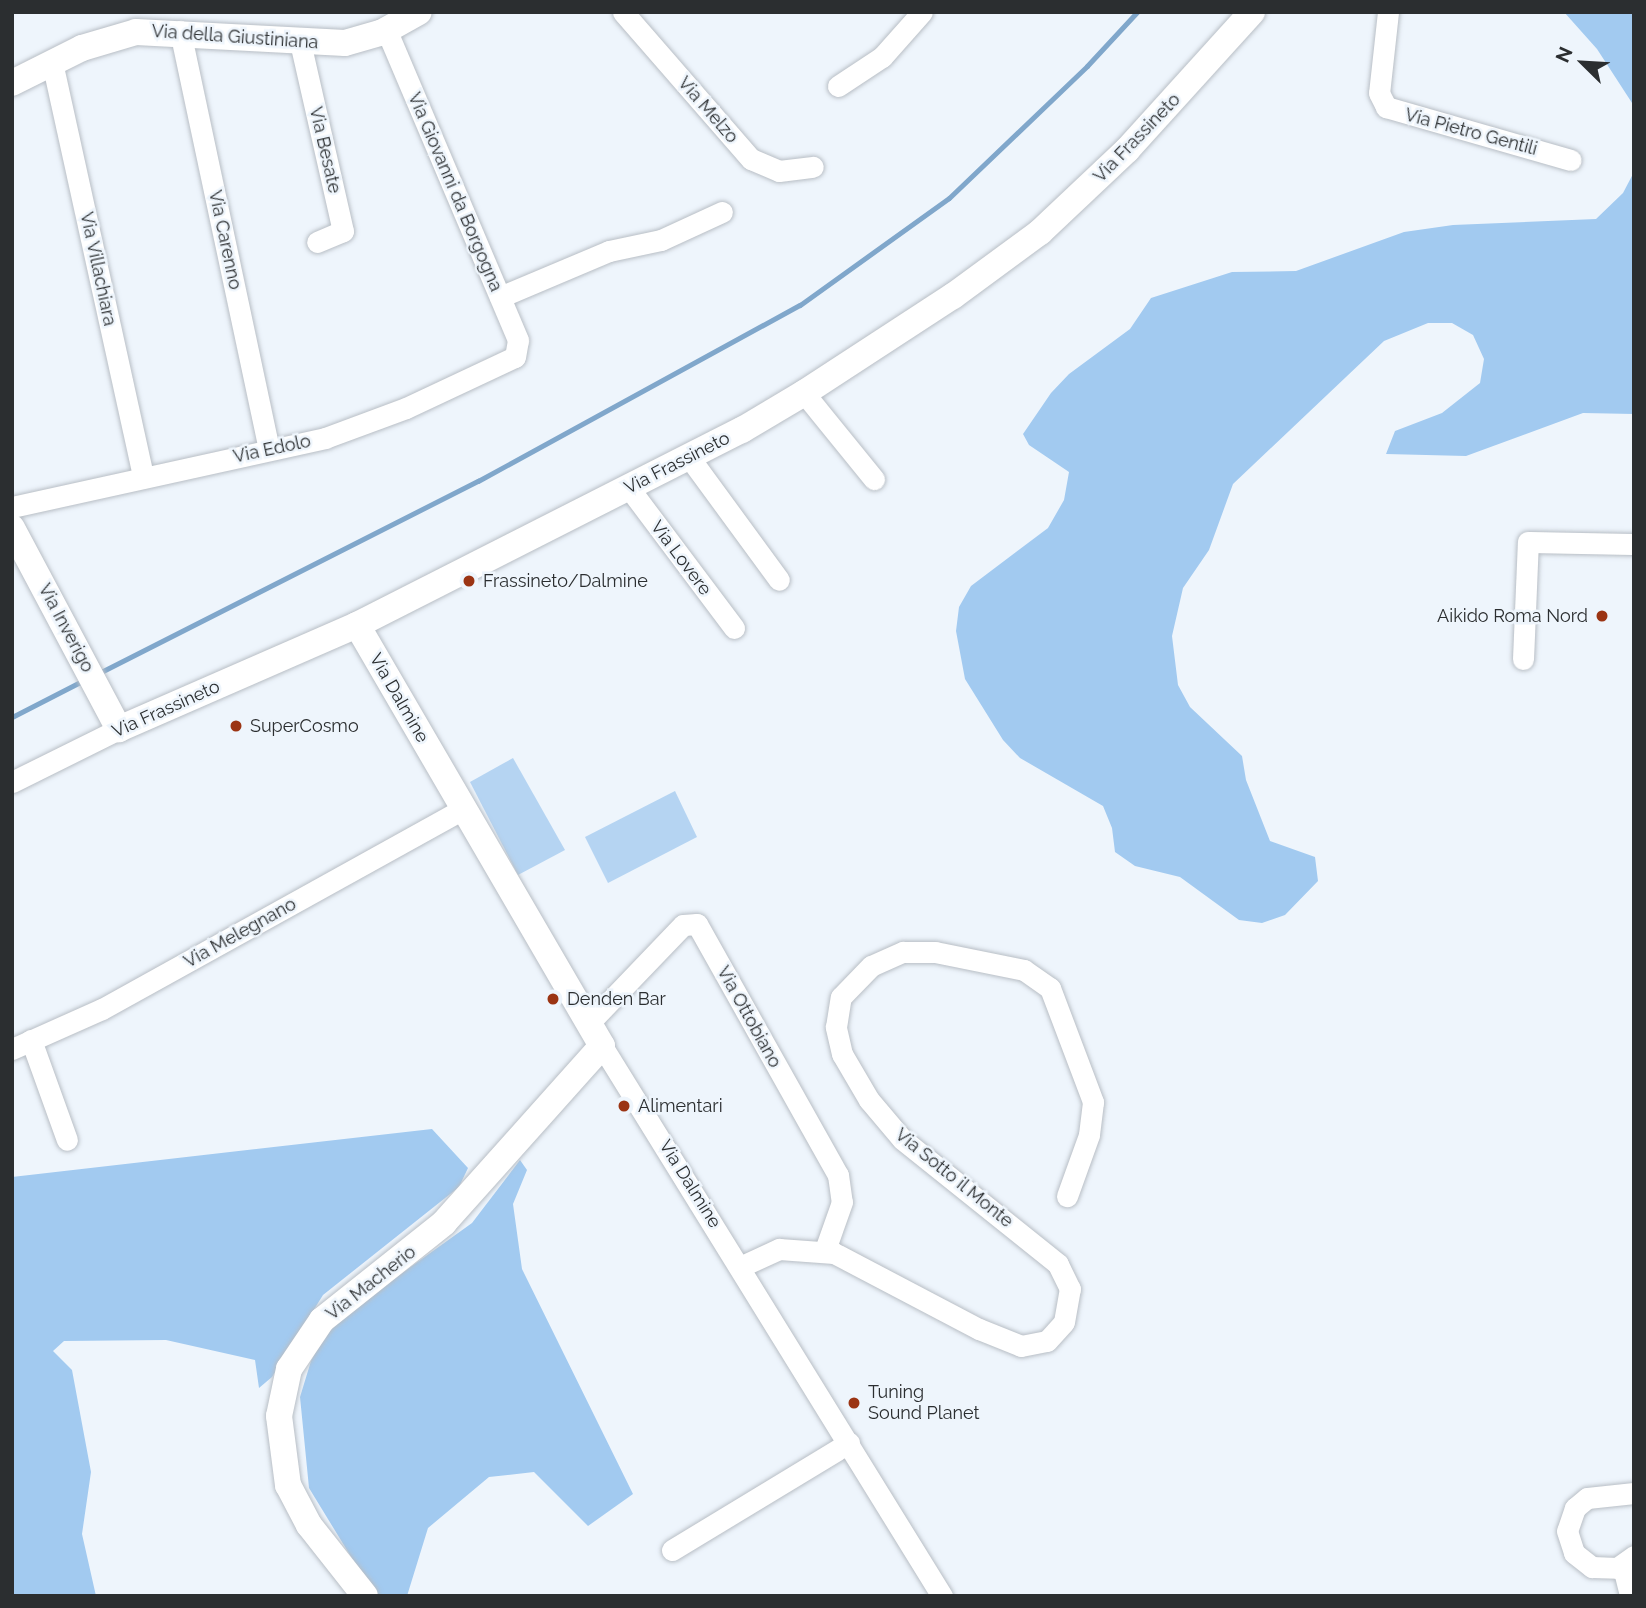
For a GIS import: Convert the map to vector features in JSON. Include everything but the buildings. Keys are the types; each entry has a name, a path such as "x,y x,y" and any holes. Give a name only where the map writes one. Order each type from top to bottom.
{"street":[{"name":"Via della Giustiniana","path":"12,83 52,62 121,34 180,31 300,42 345,43 387,31 419,12"},
{"name":"Via Melzo","path":"623,12 751,159 779,171 813,167"},
{"path":"838,86 882,57 922,12"},
{"name":"Via Frassineto","path":"12,782 115,721 357,625 689,457 804,393 930,312 1040,232 1139,138 1252,12"},
{"name":"Via Pietro Gentili","path":"1388,12 1379,93 1386,107 1571,160"},
{"name":"Via Carenno","path":"180,31 270,449"},
{"name":"Via Giovanni da Borgogna","path":"387,31 518,340 518,353"},
{"name":"Via Besate","path":"300,42 343,231 317,242"},
{"name":"Via Villachiara","path":"52,62 143,476"},
{"path":"500,297 616,248 661,240 722,212"},
{"name":"Via Edolo","path":"12,507 325,438 393,413 508,362 518,353"},
{"path":"804,393 874,479"},
{"path":"689,457 779,580"},
{"name":"Via Lovere","path":"629,488 734,628"},
{"name":"Via Inverigo","path":"12,528 115,721"},
{"path":"1523,659 1528,541 1634,544"},
{"name":"Via Dalmine","path":"357,625 595,1035 742,1266 942,1596"},
{"name":"Via Melegnano","path":"22,1045 102,1009 464,808"},
{"name":"Via Ottobiano","path":"595,1035 683,925 697,924 838,1175 842,1202 825,1251"},
{"name":"Via Sotto il Monte","path":"742,1266 779,1249 825,1251 857,1262 1017,1345 1047,1341 1061,1326 1069,1309 1069,1285 1052,1256 902,1139 846,1063 836,1027 841,997 871,966 903,952 934,952 1024,970 1050,988 1093,1102 1089,1135 1067,1196"},
{"name":"Via Macherio","path":"365,1596 309,1525 288,1485 279,1416 289,1369 322,1320 444,1223 595,1035"},
{"path":"22,1045 67,1140"},
{"path":"672,1550 849,1443"},
{"path":"1630,1596 1629,1561 1592,1567 1574,1553 1567,1538 1567,1522 1581,1502 1598,1495 1624,1494 1634,1512"}],"shaded area":[{"path":"1564,12 1634,12 1634,106 1597,49"},
{"path":"1634,172 1634,414 1583,413 1466,456 1386,454 1395,431 1442,413 1480,383 1484,359 1473,335 1452,323 1428,323 1384,341 1233,484 1209,550 1183,588 1172,636 1178,685 1190,707 1242,756 1246,780 1270,841 1315,857 1318,881 1285,915 1262,923 1239,920 1180,877 1135,866 1115,852 1112,828 1103,806 1020,758 1003,740 965,679 956,631 959,607 971,586 1048,528 1064,500 1069,472 1029,445 1023,434 1051,393 1069,374 1130,329 1151,298 1232,272 1296,271 1404,232 1453,225 1596,219 1623,193"},
{"path":"513,758 565,850 518,875 470,782"},
{"path":"675,791 697,837 608,883 585,837"},
{"path":"432,1129 468,1168 459,1187 323,1295 272,1377 259,1388 255,1360 166,1340 64,1341 53,1351 72,1370 91,1472 82,1534 96,1596 12,1596 12,1177"},
{"path":"520,1160 527,1170 513,1204 522,1269 633,1494 588,1526 534,1472 489,1477 428,1528 407,1596 375,1596 309,1488 300,1397 311,1361 324,1335 348,1312 472,1223"}],"waterway":[{"path":"99,673 478,481 800,305 949,198 1087,66 1137,12"},
{"path":"12,717 84,680"}],"place":[{"name":"Frassineto/Dalmine","path":"469,581"},
{"name":"Aikido Roma Nord","path":"1602,616"},
{"name":"SuperCosmo","path":"236,726"},
{"name":"Denden Bar","path":"553,999"},
{"name":"Alimentari","path":"624,1106"},
{"name":"Tuning Sound Planet","path":"854,1403"}]}
